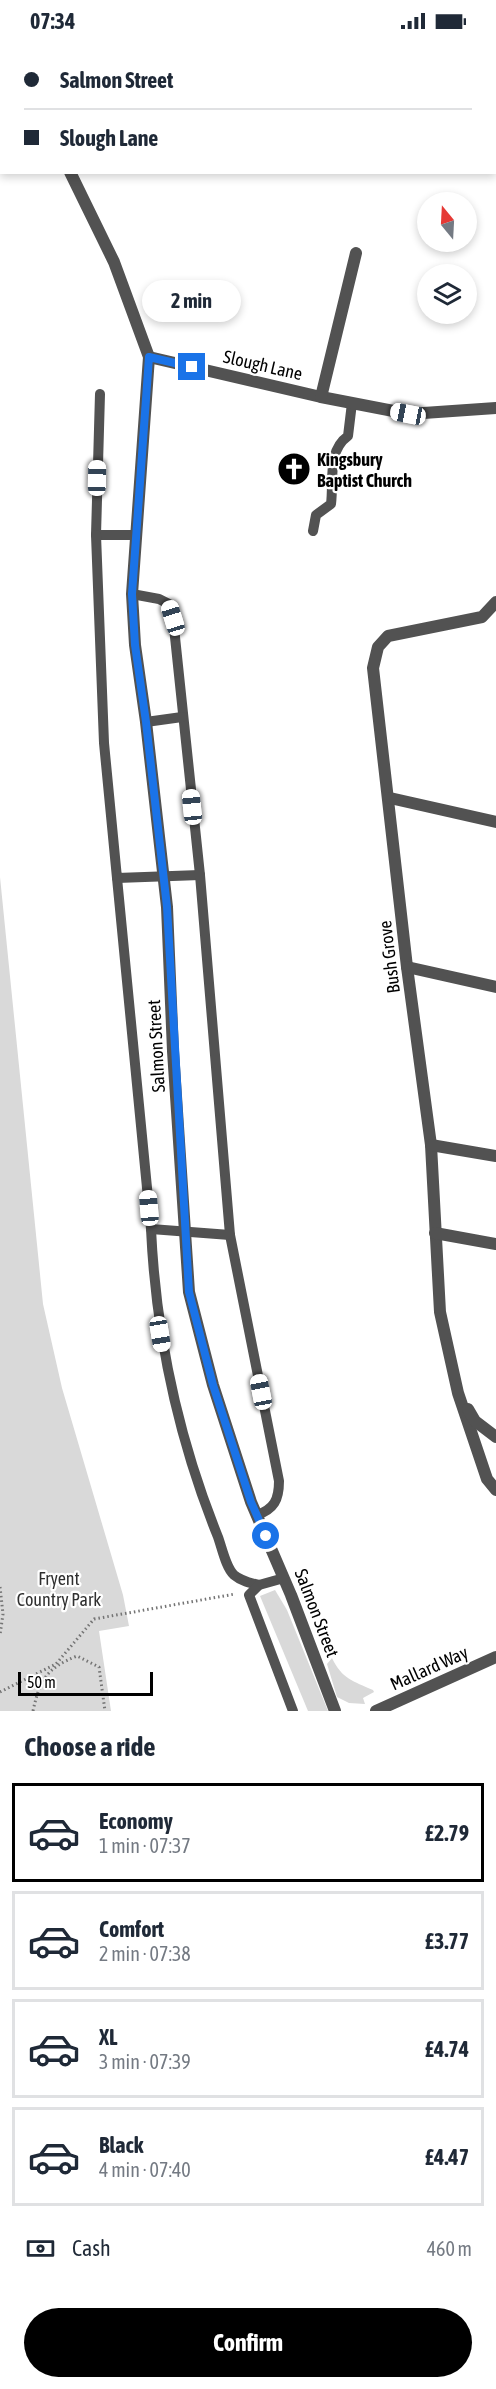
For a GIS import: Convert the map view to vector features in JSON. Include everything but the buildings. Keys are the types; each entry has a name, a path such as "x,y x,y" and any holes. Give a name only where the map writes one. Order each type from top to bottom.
{"street":[{"path":"71,174 114,262 149,357"},
{"path":"321,397 356,253"},
{"name":"Slough Lane","path":"149,357 321,397 408,414 496,408"},
{"name":"Salmon Street","path":"149,357 132,594 135,645 167,907 189,1292 213,1385 256,1515 284,1578 335,1711"},
{"name":"Bush Grove","path":"496,602 482,617 388,636 378,647 373,668 390,798 407,967 431,1145 440,1312 458,1393 487,1479 496,1490"},
{"path":"390,798 496,822"},
{"path":"407,967 496,987"},
{"path":"431,1145 496,1156"},
{"path":"435,1233 496,1244"},
{"name":"Bush Grove","path":"458,1393 475,1421 496,1437"},
{"name":"Mallard Way","path":"376,1711 496,1657"}],"lane":[{"path":"100,394 96,535 104,743 151,1229 157,1314 165,1361 185,1440 210,1517 232,1574 245,1582 259,1585 284,1578"},
{"path":"313,531 316,515 330,504 334,451 339,442 348,436 352,403"},
{"path":"96,535 136,535"},
{"path":"132,594 159,599 169,604 173,618 200,875 230,1235 279,1481 279,1494 275,1504 266,1512 256,1515"},
{"path":"146,722 182,717"},
{"path":"117,878 200,875"},
{"path":"151,1229 230,1235"},
{"path":"259,1585 249,1595 293,1711"}],"path":[{"path":"0,1587 3,1614 0,1635"},
{"path":"33,1711 38,1688 94,1619 237,1594 249,1595"},
{"path":"0,1692 56,1664 78,1656 99,1667 105,1711"}],"green space":[{"name":"Fryent Country Park","path":"0,877 43,1304 62,1388 123,1595 129,1626 99,1631 111,1711 0,1711"},
{"path":"275,1590 287,1610 328,1711 308,1711 260,1596"},
{"path":"332,1658 344,1675 373,1690 374,1692 363,1698 365,1704 349,1703 337,1697 327,1664"}],"place":[{"name":"Kingsbury Baptist Church","path":"294,469"}],"route":[{"path":"192,367 149,357 132,594 135,645 167,907 189,1292 213,1385 251,1502 266,1536"}]}
